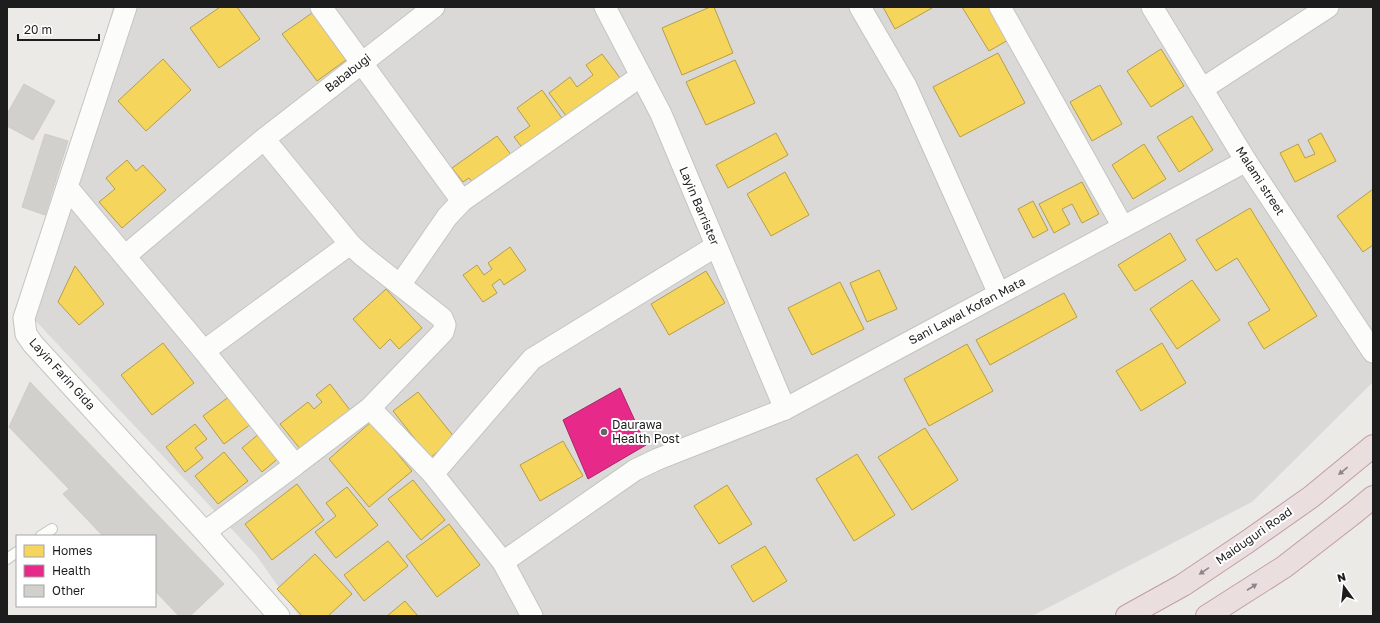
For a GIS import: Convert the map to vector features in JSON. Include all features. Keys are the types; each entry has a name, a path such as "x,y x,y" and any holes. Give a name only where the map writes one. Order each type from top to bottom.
{"highway":[{"name":"Maiduguri Road","path":"1127,616 1183,585 1247,542 1311,497 1373,446"},
{"path":"1207,616 1284,567 1373,497"}],"street":[{"name":"Layin Farin Gida","path":"126,7 24,318 26,334 33,344 205,532 279,616"},
{"path":"321,7 462,201"},
{"name":"Bababugi","path":"125,256 264,139 434,7"},
{"name":"Layin Barrister","path":"605,7 661,114 785,409"},
{"path":"860,7 906,86 999,294"},
{"path":"1000,7 1123,227"},
{"name":"Malami street","path":"1152,7 1246,161 1373,352"},
{"path":"1202,89 1300,15 1328,7"},
{"path":"400,285 447,217 462,201 641,76"},
{"path":"205,532 370,408 443,332 444,325 442,318 363,256 350,244 264,139"},
{"name":"Sani Lawal Kofan Mata","path":"503,562 635,470 658,459 785,409 1246,161"},
{"path":"67,187 204,351 295,465"},
{"path":"204,351 350,244"},
{"path":"433,474 532,358 716,246"},
{"path":"370,408 433,474 503,562 532,616"}],"lane":[{"path":"43,535 52,529"},
{"path":"7,559 16,553"}],"shaded area":[{"path":"113,7 1373,7 1373,382 1252,502 1032,616 299,616 256,555 32,317 50,237"}],"building: Homes":[{"path":"220,7 237,7 260,39 219,68 190,28"},
{"path":"710,7 714,7 733,53 682,75 662,28"},
{"path":"883,7 932,7 932,8 895,29"},
{"path":"962,7 990,7 1010,39 989,51"},
{"path":"312,13 346,60 317,81 282,34"},
{"path":"1161,49 1184,86 1151,107 1127,71"},
{"path":"998,53 1025,103 960,137 933,87"},
{"path":"602,54 620,78 567,117 549,93 570,77 577,87 593,75 586,65"},
{"path":"163,59 191,90 146,131 118,101"},
{"path":"735,60 755,103 706,125 686,82"},
{"path":"1100,85 1122,124 1092,141 1070,102"},
{"path":"542,90 564,121 524,150 514,137 530,126 517,108"},
{"path":"1192,116 1213,150 1179,172 1157,137"},
{"path":"776,133 788,155 728,188 716,165"},
{"path":"1321,133 1336,161 1295,182 1280,153 1298,144 1305,158 1315,154 1308,140"},
{"path":"497,136 512,156 474,184 469,178 463,182 452,168"},
{"path":"1144,144 1166,179 1133,199 1112,165"},
{"path":"127,160 136,171 143,165 166,190 122,228 99,202 115,189 106,178"},
{"path":"785,172 809,215 771,236 747,194"},
{"path":"1082,182 1099,214 1082,223 1072,204 1062,209 1070,224 1054,233 1039,204"},
{"path":"1373,189 1373,245 1363,252 1337,216"},
{"path":"1033,201 1048,230 1033,238 1018,209"},
{"path":"1250,208 1317,316 1264,349 1248,323 1270,310 1237,258 1216,271 1196,240"},
{"path":"1170,233 1186,260 1135,291 1118,265"},
{"path":"510,247 526,270 504,285 500,279 492,285 497,293 483,302 463,275 477,265 484,275 492,269 488,263"},
{"path":"75,266 104,304 79,325 58,302"},
{"path":"879,270 897,309 867,322 850,283"},
{"path":"706,271 725,303 669,335 651,304"},
{"path":"1192,280 1220,320 1177,349 1150,309"},
{"path":"840,282 864,329 812,355 788,308"},
{"path":"386,289 422,328 399,349 390,339 380,349 353,319"},
{"path":"1064,293 1077,317 990,365 976,340"},
{"path":"163,343 194,383 152,415 121,375"},
{"path":"1162,343 1186,383 1141,411 1116,371"},
{"path":"967,344 993,391 929,426 904,379"},
{"path":"330,384 350,410 301,450 280,424 308,402 314,409 322,402 316,395"},
{"path":"418,392 455,438 430,458 393,411"},
{"path":"230,396 251,424 224,444 203,416"},
{"path":"371,422 412,471 369,507 329,459"},
{"path":"195,424 207,439 195,448 203,458 185,472 166,447"},
{"path":"925,428 958,480 912,510 878,457"},
{"path":"260,433 280,457 262,472 242,448"},
{"path":"563,441 583,476 540,501 520,465"},
{"path":"224,452 248,481 218,504 195,476"},
{"path":"857,454 895,515 854,541 816,479"},
{"path":"413,480 445,520 421,540 388,499"},
{"path":"297,484 324,520 272,560 245,524"},
{"path":"727,485 752,524 719,544 694,506"},
{"path":"347,487 378,525 336,558 315,532 336,516 326,503"},
{"path":"449,524 480,565 437,597 406,556"},
{"path":"388,541 408,566 364,601 344,575"},
{"path":"765,546 787,581 753,602 731,566"},
{"path":"315,554 352,594 328,616 302,616 277,589"},
{"path":"405,601 418,616 387,616"}],"building: Health":[{"name":"Daurawa Health Post","path":"620,388 646,445 588,479 563,420"}],"building: Other":[{"path":"24,84 55,101 33,140 7,126 7,114"},
{"path":"45,134 68,141 45,215 22,207"},
{"path":"30,382 224,584 190,616 179,616 156,592 156,535 102,535 63,494 69,489 9,427"}],"place":[{"name":"Daurawa Health Post","path":"604,432"}]}
